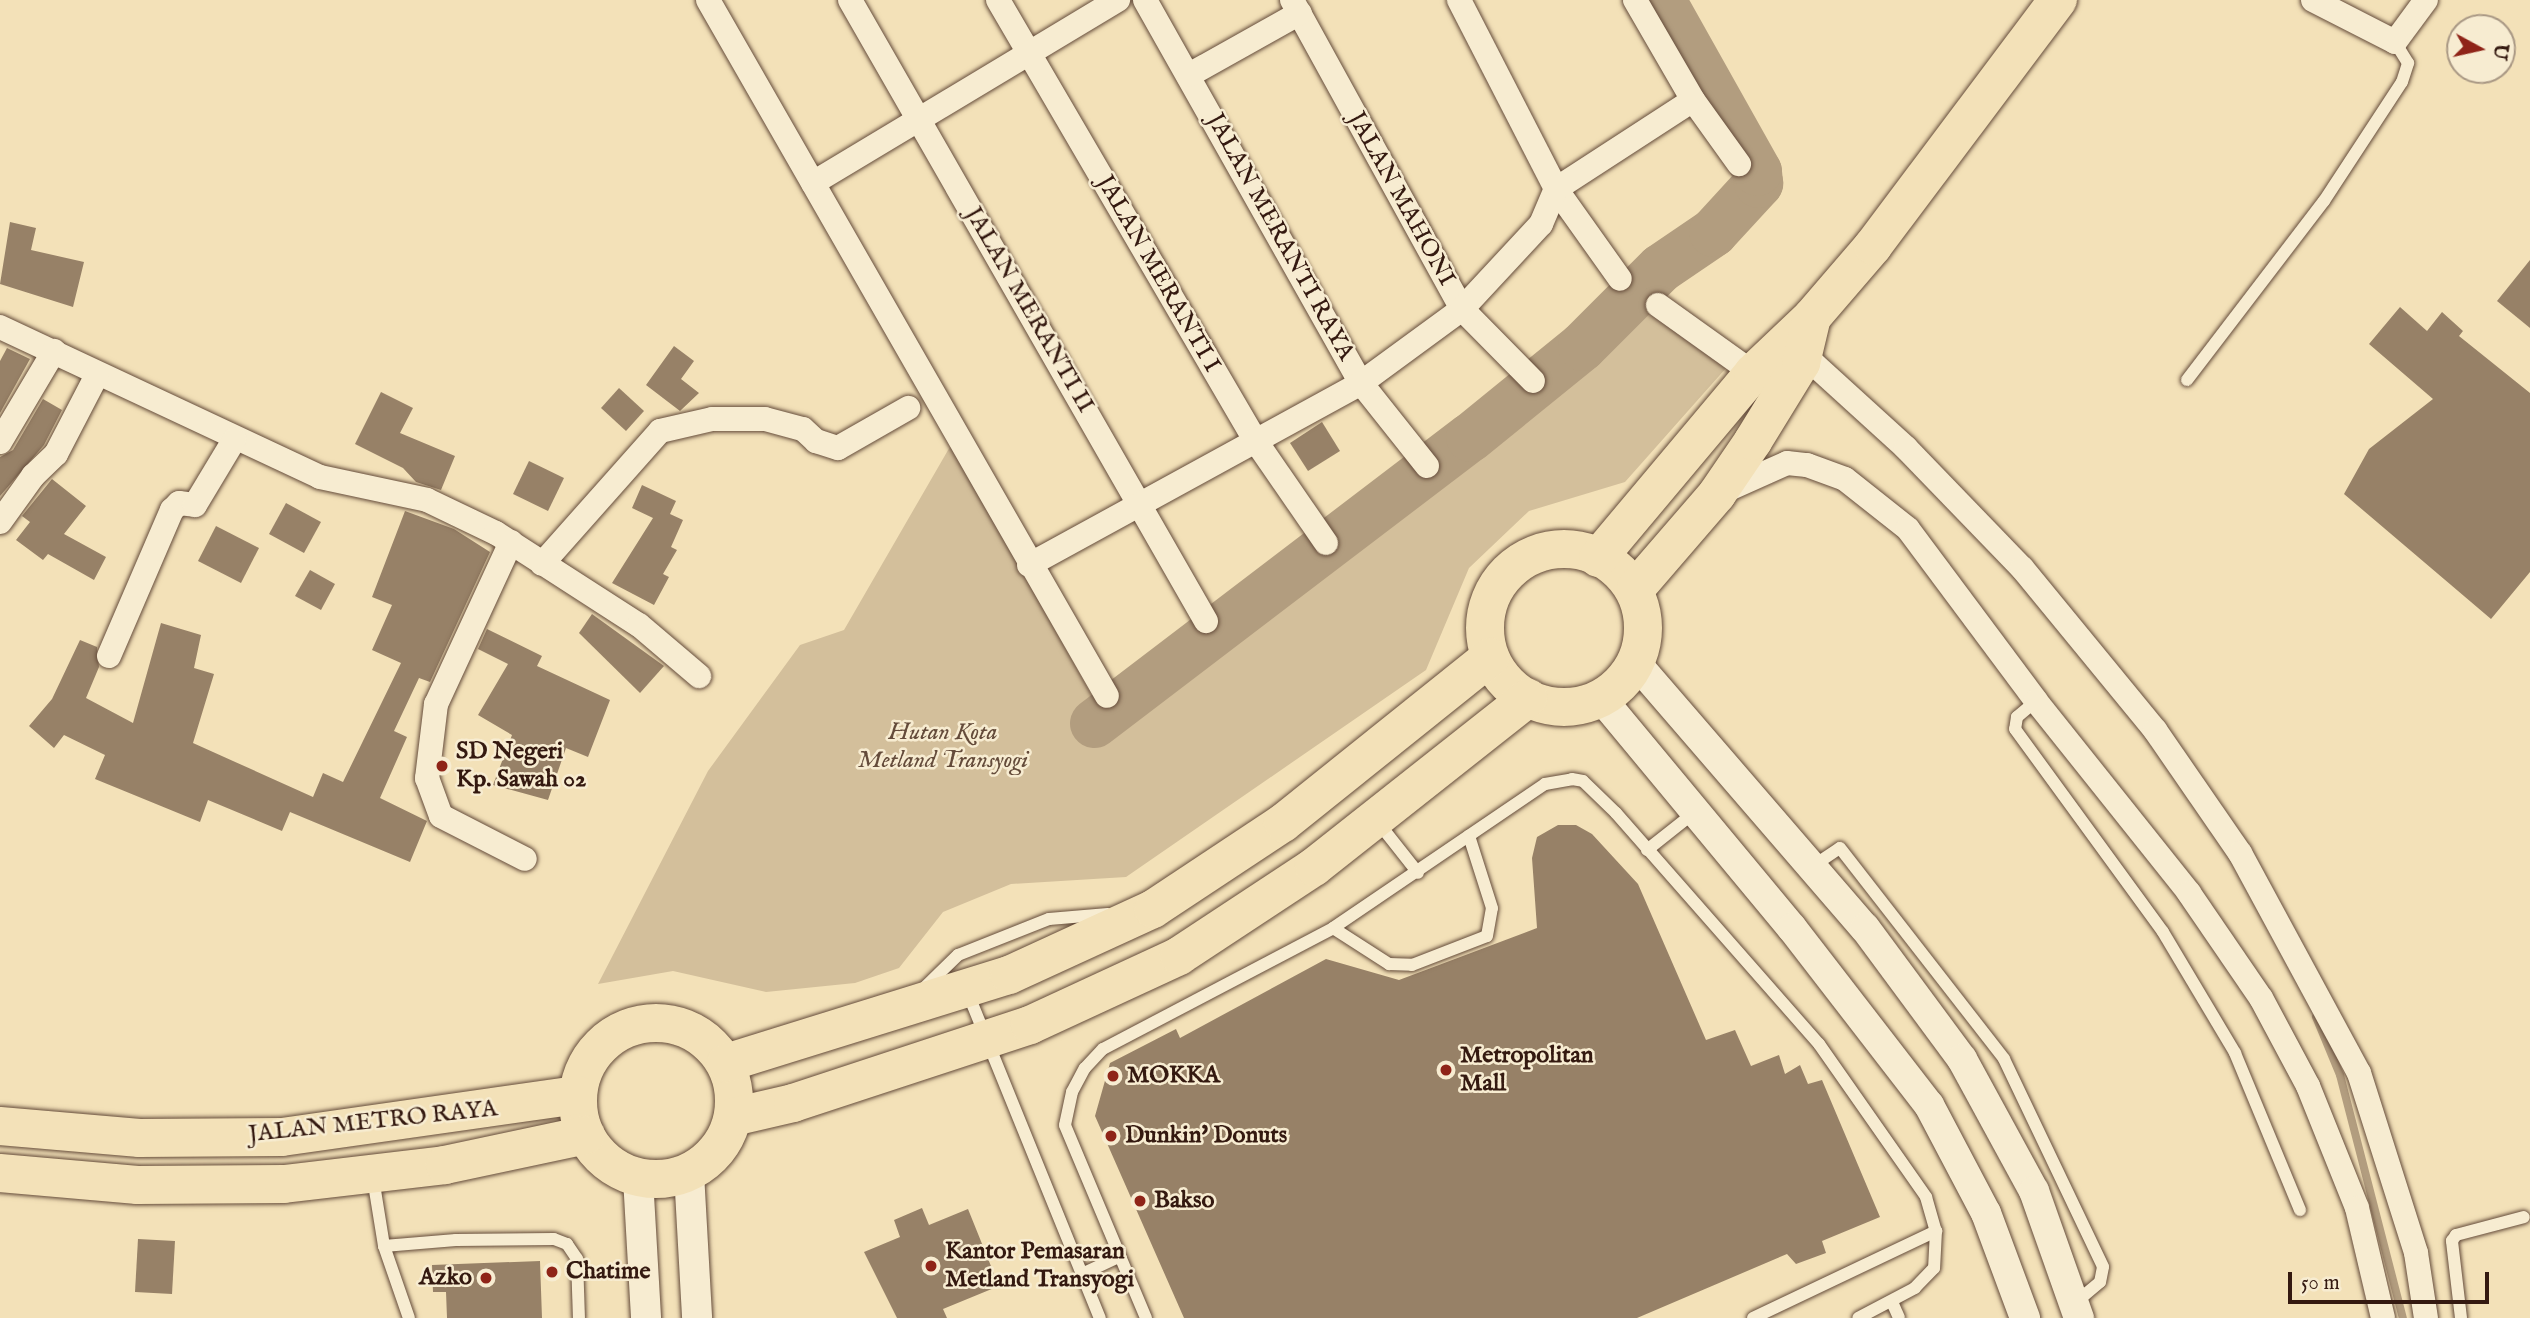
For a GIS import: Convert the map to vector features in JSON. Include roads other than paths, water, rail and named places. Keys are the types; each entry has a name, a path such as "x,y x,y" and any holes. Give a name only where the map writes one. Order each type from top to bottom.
{"main road":[{"path":"1636,588 1717,494 1801,337 1873,246 2057,0"},
{"path":"1598,558 1753,373 1801,337"},
{"path":"1558,549 1598,558 1636,588 1642,637 1635,662 1621,682 1601,698 1577,706 1528,698 1499,674 1490,657 1488,608 1513,567 1558,549"},
{"path":"726,1063 901,1011 1009,975 1153,909 1283,823 1490,657"},
{"path":"733,1117 1030,1025 1179,956 1314,867 1528,698"},
{"path":"649,1023 694,1031 726,1063 734,1090 733,1117 709,1160 689,1173 664,1180 638,1178 607,1162 586,1135 578,1095 586,1067 603,1044 627,1028 649,1023"},
{"name":"JALAN METRO RAYA","path":"0,1126 139,1138 282,1137 578,1095"},
{"name":"JALAN METRO RAYA","path":"0,1173 137,1185 284,1184 372,1171 445,1165 586,1135"}],"street":[{"path":"708,0 1107,696"},
{"name":"JALAN MERANTI II","path":"849,0 1206,621"},
{"name":"JALAN MERANTI I","path":"998,0 1255,440 1326,543"},
{"path":"813,183 1028,51 1118,0"},
{"name":"JALAN MERANTI RAYA","path":"1145,0 1361,383 1427,466"},
{"path":"1459,0 1556,189 1620,279"},
{"path":"1636,0 1692,100 1739,163"},
{"path":"2313,0 2395,42 2426,0"},
{"path":"1189,75 1296,6"},
{"name":"JALAN MAHONI","path":"1296,6 1462,309 1533,381"},
{"path":"1030,565 1361,383 1462,309 1541,224 1556,189 1692,100"},
{"path":"1658,304 1753,373"},
{"path":"0,327 234,440 320,477 427,500 511,542 639,625 699,676"},
{"path":"1801,337 2022,568 2155,730 2240,853 2359,1073 2416,1253 2426,1318"},
{"path":"0,442 54,352"},
{"path":"0,522 33,475 56,454 97,375"},
{"path":"542,564 660,431 712,419 765,419 803,429 816,441 838,448 908,408"},
{"path":"109,656 172,510 179,503 195,505 234,440"},
{"path":"1717,494 1787,463 1826,469 1845,479 1908,529 2036,701 2189,893 2261,998 2308,1086 2357,1208 2379,1317"},
{"path":"511,542 436,704 427,778 441,816 525,859"},
{"path":"1635,662 1865,928 1962,1059 2034,1191 2077,1310"},
{"path":"1601,698 1695,811 1929,1105 1986,1213 2025,1318"},
{"path":"689,1173 697,1318"},
{"path":"638,1178 646,1318"}],"lane":[{"path":"2187,380 2324,201 2402,82 2408,63 2395,42"},
{"path":"2036,701 2017,717 2015,729 2163,932 2235,1053 2300,1210"},
{"path":"1146,1318 1118,1258 1065,1125 1084,1068 1103,1049 1333,928 1418,873 1545,784 1572,779 1616,813 1819,1044 1926,1197 1936,1231 1934,1268 1892,1302 1858,1318"},
{"path":"1647,850 1695,811"},
{"path":"1374,818 1418,873"},
{"path":"1333,928 1389,964 1412,965 1487,936 1492,908 1469,836"},
{"path":"901,1011 958,955 1049,919 1153,909"},
{"path":"966,989 1100,1318"},
{"path":"372,1171 384,1246 409,1318"},
{"path":"2461,1318 2452,1241 2456,1235 2524,1217"},
{"path":"1753,1318 1936,1231"},
{"path":"384,1246 554,1239 567,1244 577,1259 579,1318"},
{"path":"1082,1274 1118,1258"},
{"path":"1892,1302 1899,1318"}],"waterway":[{"path":"1094,723 1470,437 1582,346 1660,268 1713,232 1758,183 1757,171 1661,0"},
{"path":"2316,1017 2340,1075 2403,1318"}],"place":[{"name":"SD Negeri Kp. Sawah 02","path":"442,766"},
{"name":"Metropolitan Mall","path":"1446,1070"},
{"name":"MOKKA","path":"1113,1076"},
{"name":"Dunkin' Donuts","path":"1111,1136"},
{"name":"Bakso","path":"1140,1201"},
{"name":"Kantor Pemasaran Metland Transyogi","path":"931,1266"},
{"name":"Chatime","path":"552,1272"},
{"name":"Azko","path":"486,1278"}],"park label":[{"name":"Hutan Kota Metland Transyogi","path":"943,747"}]}
